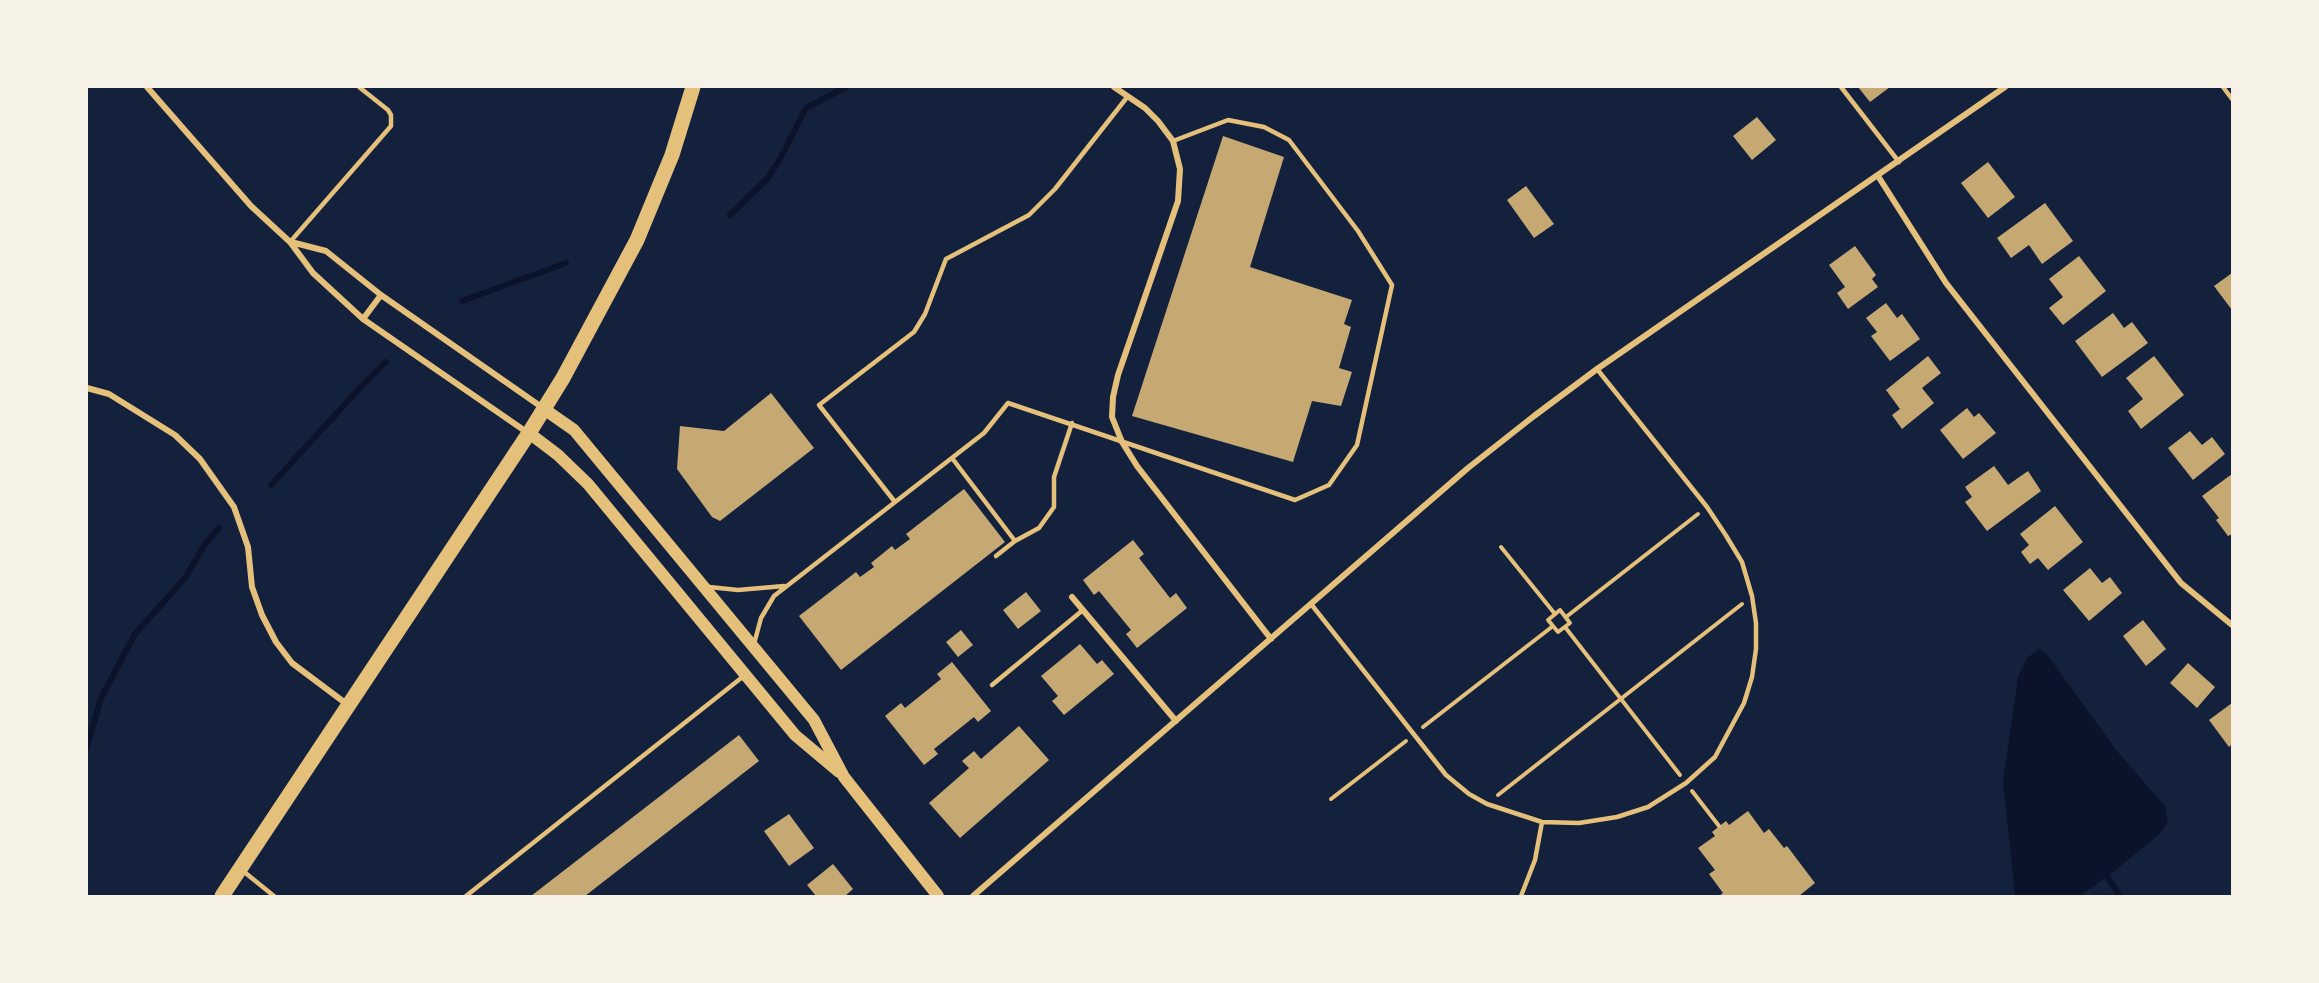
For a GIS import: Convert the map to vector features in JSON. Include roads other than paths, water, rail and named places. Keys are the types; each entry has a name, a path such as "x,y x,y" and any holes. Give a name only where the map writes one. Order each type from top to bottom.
{"main road":[{"path":"222,896 529,433 563,378 637,240 672,155 693,87"},
{"path":"544,409 574,430 814,720 844,777 938,896"},
{"path":"529,433 558,455 588,484 795,735 844,777"}],"street":[{"path":"147,87 251,206 290,242 313,273 363,319 529,433"},
{"path":"1114,87 1145,108 1158,121 1173,141 1180,169 1178,201 1118,375 1113,397 1112,417 1122,442 1137,466 1271,639"},
{"path":"972,896 1468,468 1597,369 2005,87"},
{"path":"1878,176 1946,283 2181,583 2232,625"},
{"path":"290,242 326,251 381,295 544,409"},
{"path":"363,319 381,295"},
{"path":"87,388 109,394 175,435 200,459 234,507 248,547 252,587 262,615 276,642 292,663 349,705"},
{"path":"1072,597 1176,721"}],"lane":[{"path":"290,242 391,126 391,115 388,110 359,87"},
{"path":"1841,87 1899,162"},
{"path":"2223,87 2232,99"},
{"path":"895,502 819,405 914,332 925,314 946,259 1029,215 1055,189 1128,96"},
{"path":"754,646 765,607 784,586 984,433 1008,403 1295,500 1329,485 1357,445 1392,285 1358,231 1289,140 1264,126 1228,120 1173,141"},
{"path":"1311,604 1446,775 1469,794 1486,804 1542,822 1579,823 1617,817 1648,807 1686,783 1715,757 1744,703 1752,677 1756,649 1756,623 1752,596 1742,562 1707,507 1597,369"},
{"path":"996,556 1015,541 1039,528 1054,507 1054,477 1072,423"},
{"path":"952,458 1015,541"},
{"path":"705,587 738,590 784,586"},
{"path":"992,684 1083,610"},
{"path":"466,896 745,675"},
{"path":"1521,896 1535,860 1542,822"},
{"path":"240,869 274,896"}],"water":[{"path":"2039,649 2046,653 2117,751 2165,806 2168,822 2160,834 2107,877 2079,896 2015,896 2003,781 2018,677 2027,658"}],"waterway":[{"path":"730,215 767,179 806,108 846,87"},
{"path":"462,301 566,263"},
{"path":"271,485 386,362"},
{"path":"87,747 101,698 135,634 185,578 205,544 219,528"},
{"path":"2104,872 2120,896"}]}
